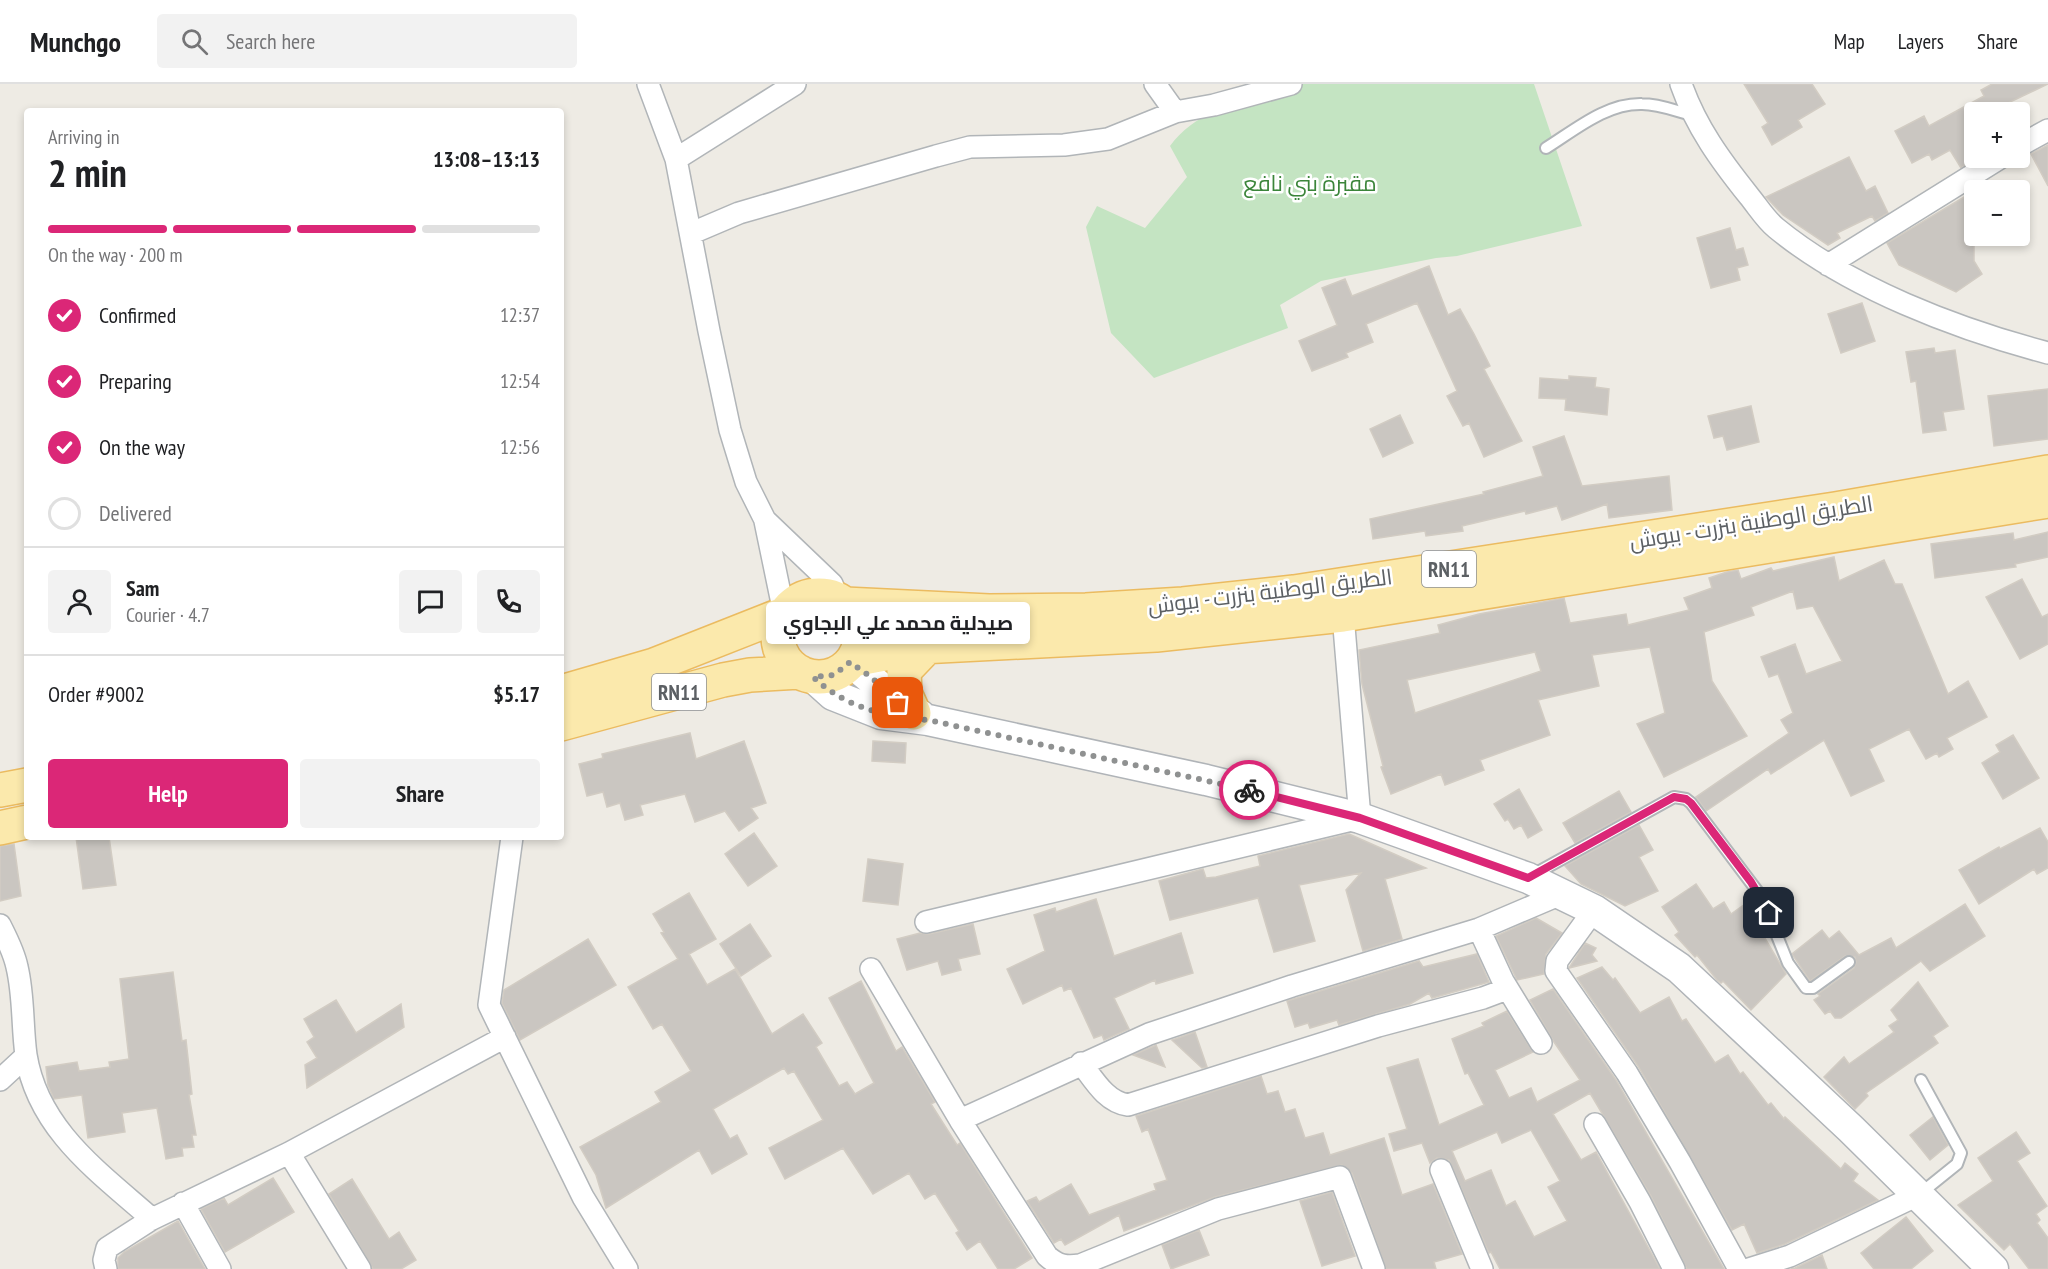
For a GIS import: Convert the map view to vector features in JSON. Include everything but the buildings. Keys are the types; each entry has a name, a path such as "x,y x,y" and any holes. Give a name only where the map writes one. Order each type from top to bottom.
{"main road":[{"name":"الطريق الوطنية بنزرت - ببوش","path":"842,602 989,611 1086,610 1183,604 1294,592 1835,509 2048,472"},
{"name":"الطريق الوطنية بنزرت - ببوش","path":"851,661 927,647 1156,635 1343,615 2048,501"},
{"name":"RN11","path":"564,691 654,665 786,612 795,603 817,596 842,602"},
{"path":"842,602 857,621 860,634 859,648 851,661"},
{"path":"786,612 780,625 778,639 785,658 806,674"},
{"path":"921,716 905,693 904,671 927,647"},
{"name":"RN11","path":"564,723 723,680 750,675 834,675 851,661"},
{"path":"0,790 24,786"},
{"path":"0,828 24,823"}],"street":[{"path":"648,84 676,159 709,331 737,455 751,497 765,520 832,584 842,602"},
{"path":"676,159 795,84"},
{"path":"1155,84 1176,112"},
{"path":"1681,84 1692,115 1721,162 1774,226 1846,277 1897,300 2006,342 2048,353"},
{"path":"692,233 739,213 947,153 993,146 1087,143 1108,140 1176,112 1214,105 1287,85"},
{"path":"2030,141 2048,130"},
{"path":"1828,265 1984,168"},
{"path":"765,520 782,603 786,612"},
{"path":"1343,615 1360,818"},
{"path":"851,661 898,703 921,716"},
{"path":"806,674 832,695 881,714 921,716 1206,780 1360,818 1528,878 1594,910 1679,968 1993,1269"},
{"path":"926,922 1360,818"},
{"path":"512,840 488,997 489,1005 583,1197 627,1269"},
{"path":"960,1120 1149,1034 1479,929 1561,894"},
{"path":"1594,910 1557,961 1556,972 1633,1083 1739,1269"},
{"path":"0,925 18,969 26,1056 34,1087 51,1122 74,1150 152,1219"},
{"path":"1479,929 1507,989 1541,1043"},
{"path":"871,969 960,1120 1047,1256 1054,1262 1066,1267 1080,1264 1218,1209 1340,1177 1374,1269"},
{"path":"1081,1063 1108,1096 1117,1103 1128,1105 1378,1026 1483,998 1507,989"},
{"path":"106,1269 104,1260 107,1248 152,1219 289,1153 506,1037"},
{"path":"0,1080 26,1056"},
{"path":"1595,1124 1640,1202 1674,1269"},
{"path":"289,1153 360,1269"},
{"path":"1441,1170 1482,1269"},
{"path":"1749,1269 1790,1256 1918,1195"},
{"path":"183,1203 220,1269"}],"lane":[{"path":"1545,147 1607,111 1624,105 1643,104 1692,115"},
{"path":"1528,878 1674,797 1680,797 1691,803 1761,897 1783,952 1806,988 1814,988 1849,962"},
{"path":"1918,1195 1957,1164 1961,1153 1921,1080"}],"green space":[{"name":"مقبرة بني نافع","path":"1296,84 1534,84 1582,226 1457,256 1436,258 1321,281 1280,305 1288,328 1154,378 1111,333 1086,227 1097,206 1145,228 1187,177 1170,146 1182,133 1195,122 1227,106"}],"way so far":[{"path":"898,703 871,677 850,662 834,675 813,677 832,695 881,714 928,720 1249,790"}],"place":[{"name":"صيدلية محمد علي البجاوي","path":"898,703"}],"route":[{"path":"1249,790 1360,818 1528,878 1674,797 1680,797 1691,803 1731,855 1761,897 1769,913"}]}
